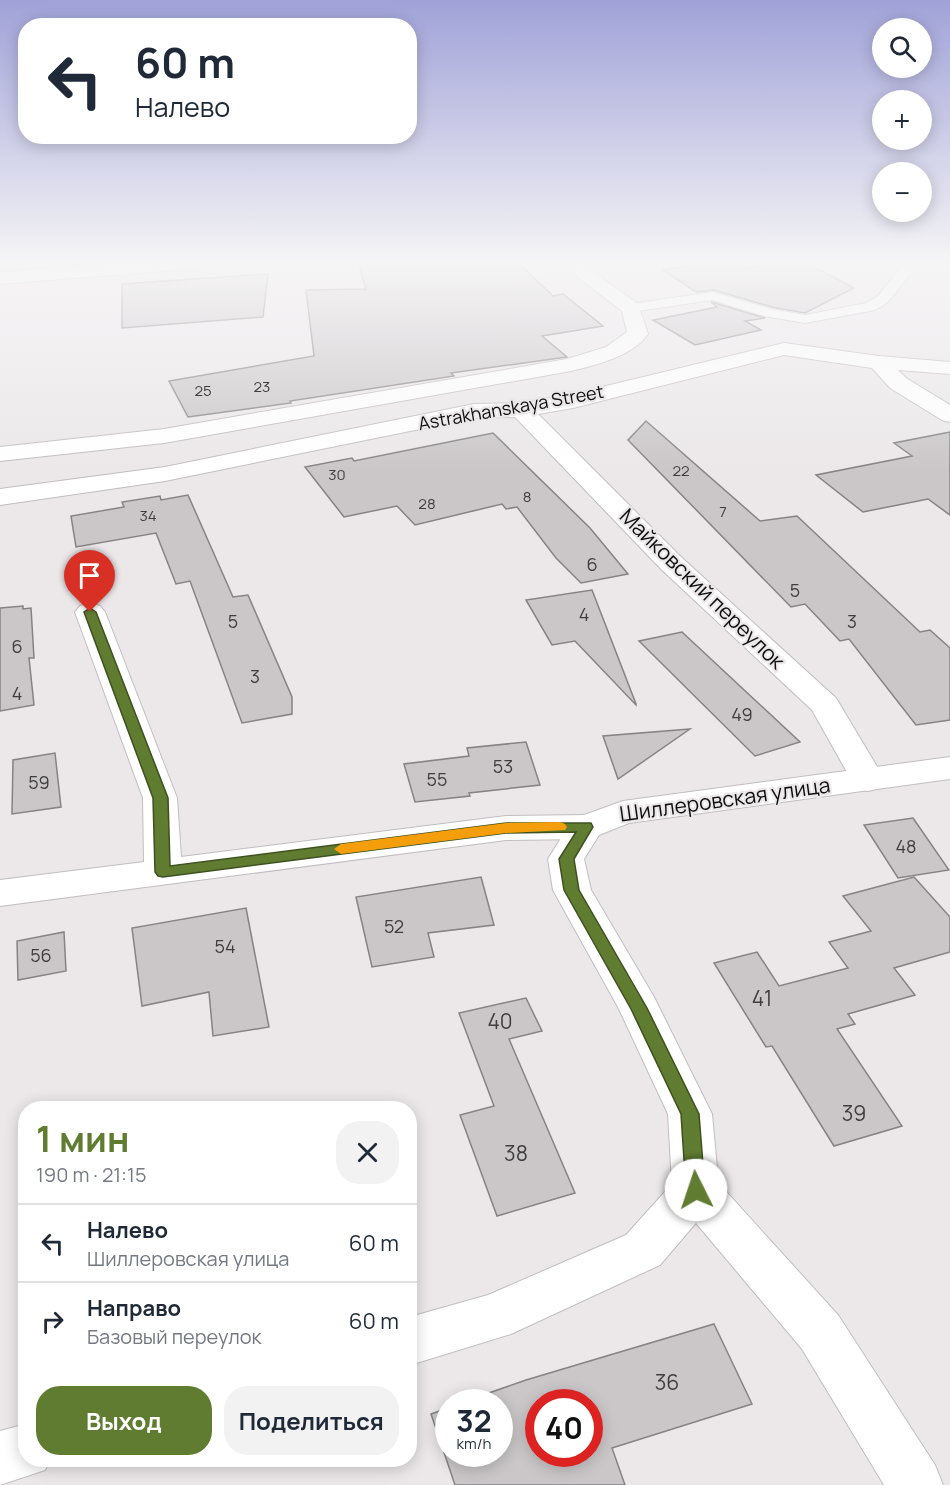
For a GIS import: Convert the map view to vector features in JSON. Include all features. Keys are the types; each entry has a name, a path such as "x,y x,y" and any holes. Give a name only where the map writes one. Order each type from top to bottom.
{"street":[{"name":"Astrakhanskaya Street","path":"0,454 164,436 571,365 613,351 638,334 637,330"},
{"name":"Astrakhanskaya Street","path":"0,497 165,474 474,411 521,410 573,401 784,349 879,362 950,368"},
{"path":"879,362 898,383 950,415"},
{"name":"Майковский переулок","path":"521,410 671,563 825,705 868,780"},
{"path":"90,612 160,798 163,872"},
{"name":"Шиллеровская улица","path":"0,893 506,828 586,827 623,812 950,768"},
{"path":"586,827 566,859 572,890 639,1008 690,1114 696,1190 820,1332 915,1485"},
{"path":"417,1339 493,1317 644,1250 696,1190"},
{"path":"0,1458 18,1453"}],"building":[{"path":"311,330 577,330 542,336 567,357 451,373 454,376 290,401 291,403 188,417 169,381 314,356"},
{"path":"670,330 760,330 695,345"},
{"path":"646,421 760,521 797,516 920,632 930,630 950,648 950,720 916,725 849,639 840,641 805,604 791,607 628,440"},
{"path":"950,432 950,515 928,499 863,512 816,475 912,456 894,443"},
{"path":"493,433 590,528 628,574 581,583 556,558 517,507 506,509 502,504 415,525 397,506 344,517 305,467 352,458 354,461"},
{"path":"188,495 233,597 248,595 292,697 292,714 242,723 190,581 176,584 156,533 76,547 71,516 124,507 122,502 160,496 161,500"},
{"path":"592,590 636,705 575,641 552,645 526,600"},
{"path":"23,606 23,609 31,608 34,658 29,658 34,705 0,711 0,608"},
{"path":"682,632 800,742 755,756 639,641"},
{"path":"690,729 618,779 603,736"},
{"path":"526,742 540,785 415,802 404,764 469,756 467,748"},
{"path":"55,753 61,807 12,814 13,760"},
{"path":"913,818 949,870 898,878 864,825"},
{"path":"481,877 494,925 428,933 434,957 372,967 356,897"},
{"path":"914,877 950,917 950,952 894,968 915,995 848,1014 855,1024 837,1029 902,1126 834,1146 772,1046 766,1047 714,963 757,952 779,986 848,968 829,942 871,931 843,896"},
{"path":"246,908 269,1027 213,1036 209,992 142,1006 132,928"},
{"path":"64,932 66,971 18,980 17,941"},
{"path":"526,998 542,1031 509,1039 575,1193 497,1216 460,1115 494,1106 459,1013"},
{"path":"714,1324 752,1404 612,1448 625,1485 455,1485 449,1467 513,1467 513,1389 500,1389"},
{"path":"435,1413 435,1426 431,1414"}],"slow traffic":[{"path":"341,849 506,828 560,827"}],"route":[{"path":"90,612 160,798 163,872 506,828 586,827 566,859 572,890 639,1008 690,1114 696,1190"}]}
